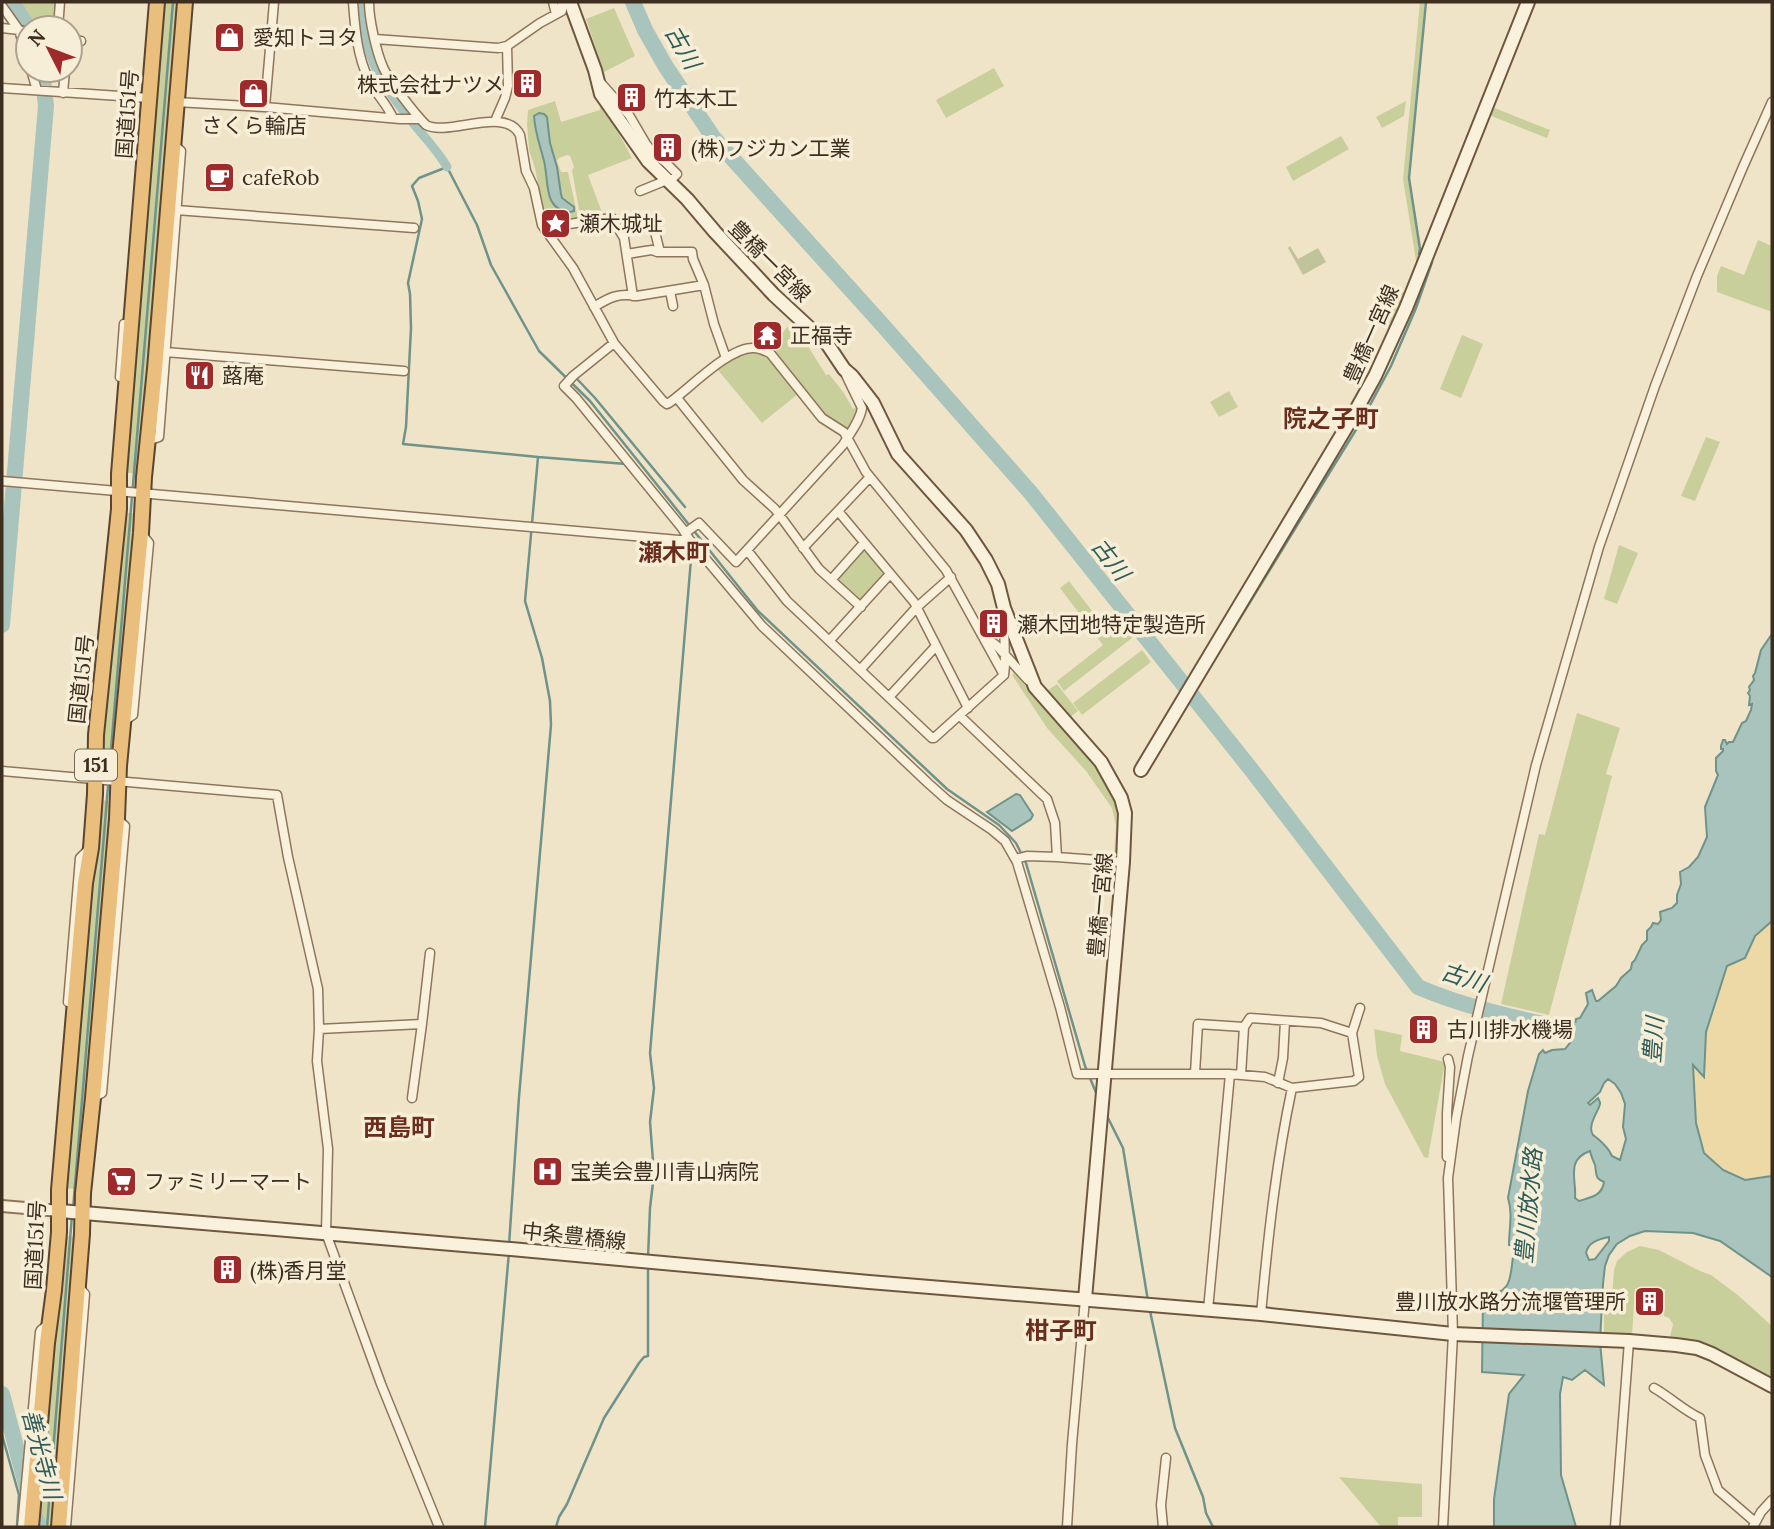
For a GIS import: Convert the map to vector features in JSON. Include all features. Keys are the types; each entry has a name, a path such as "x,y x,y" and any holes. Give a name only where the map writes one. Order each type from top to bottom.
{"highway":[{"name":"国道151号","path":"59,1527 78,1286 72,1212 59,1190 85,883 91,848 96,735 116,543 158,2"},
{"name":"国道151号","path":"31,1527 54,1290 72,1212 83,1193 93,1098 185,2"}],"main road":[{"name":"豊橋一宮線","path":"570,2 603,97 648,161 687,199 774,295 828,345 873,403 898,454 974,541 994,575 1035,687 1101,762 1121,798 1125,813 1123,863 1099,1074 1102,1107 1085,1299"},
{"name":"豊橋一宮線","path":"1141,770 1375,376 1406,308 1528,2"},
{"name":"中条豊橋線","path":"72,1212 1085,1299"},
{"path":"1085,1299 1453,1334 1629,1341 1697,1348 1772,1386"}],"street":[{"path":"265,107 274,2"},
{"path":"354,2 356,34 365,71 376,92 396,119"},
{"path":"369,2 382,66 418,119 435,128 495,121 514,126 520,135 526,171 534,188 539,217 545,230 573,268 614,343 665,403 677,398 726,358 750,348 759,348 770,353 822,418 844,432 870,477 951,577 1004,675"},
{"path":"553,2 556,14"},
{"path":"375,39 498,48 507,46 562,11 562,2"},
{"path":"2,6 14,20"},
{"path":"495,121 508,86 507,46"},
{"path":"38,84 42,91"},
{"path":"63,93 64,84"},
{"path":"2,88 149,99"},
{"path":"176,102 418,119"},
{"path":"1443,1527 1453,1334 1449,1169 1468,1056 1536,765 1599,547 1697,276 1772,102"},
{"path":"147,441 159,437 181,152 173,144"},
{"path":"640,191 667,180"},
{"path":"176,210 414,228"},
{"path":"545,230 612,218 624,238 634,296"},
{"path":"653,224 660,252"},
{"path":"627,254 652,250 692,252 726,358"},
{"path":"594,307 612,296 634,296 704,285"},
{"path":"670,291 673,306"},
{"path":"614,343 564,386 633,459 762,626 947,800 992,830 1021,858 1077,1074 1230,1074 1265,1077 1292,1088 1354,1082 1359,1077 1352,1033 1360,1008"},
{"path":"165,352 404,371"},
{"path":"10,482 678,540 690,536 697,523 734,565 842,445 862,412 844,369"},
{"path":"677,398 743,480 775,509 819,569 860,607"},
{"path":"803,548 870,477"},
{"path":"838,512 914,602 968,708"},
{"path":"831,580 864,543"},
{"path":"747,550 787,601 932,738 1004,675 1004,608"},
{"path":"830,640 890,575"},
{"path":"860,670 916,608 951,577"},
{"path":"979,631 1035,687"},
{"path":"889,697 936,646"},
{"path":"960,716 1047,799 1055,823 1057,857"},
{"path":"2,771 277,795 318,989 317,1061 328,1149 326,1233 439,1527"},
{"path":"1021,858 1057,857 1123,863"},
{"path":"412,1098 430,953"},
{"path":"1241,1075 1244,1027 1250,1018 1321,1023 1352,1033"},
{"path":"1278,1083 1283,1058 1285,1021"},
{"path":"319,1029 422,1024"},
{"path":"1195,1073 1198,1024 1244,1027"},
{"path":"1448,1059 1450,1067 1446,1154 1449,1169"},
{"path":"1208,1310 1230,1074"},
{"path":"1261,1314 1272,1200 1292,1088"},
{"path":"2,1206 72,1212"},
{"path":"66,1527 85,1294 78,1286"},
{"path":"1067,1527 1085,1299"},
{"path":"22,1527 40,1332 50,1324"},
{"path":"1615,1527 1629,1341"},
{"path":"1654,1388 1700,1418 1705,1455 1718,1490 1754,1525 1772,1500"},
{"path":"1163,1527 1161,1505 1166,1458"}],"green space":[{"path":"19,2 57,2 56,14 26,14"},
{"path":"164,2 180,2 138,473 125,473"},
{"path":"1420,2 1425,2 1408,178 1421,256 1417,267 1403,179"},
{"path":"614,8 635,56 604,72 586,19"},
{"path":"994,68 1004,86 946,118 936,100"},
{"path":"555,101 561,122 600,110 600,107 604,106 632,158 588,175 604,218 581,221 572,170 574,167 567,155 557,161 561,172 568,172 579,222 548,226 545,224 536,194 537,179 529,150 528,110"},
{"path":"1406,101 1404,116 1382,128 1376,117"},
{"path":"1492,107 1550,130 1547,138 1489,115"},
{"path":"1341,136 1349,149 1293,181 1286,167"},
{"path":"1758,240 1772,246 1772,312 1717,292 1717,276 1721,266 1744,275"},
{"path":"1290,246 1298,259 1318,248 1326,262 1303,275 1288,248"},
{"path":"1410,288 1391,332 1377,306"},
{"path":"788,326 799,332 826,375 829,374 853,409 856,407 858,410 849,428 827,418 769,350"},
{"path":"1462,335 1483,344 1461,398 1440,389"},
{"path":"754,350 767,355 798,394 762,423 717,369 734,357"},
{"path":"1229,391 1238,407 1219,417 1210,402"},
{"path":"1706,437 1720,442 1695,501 1681,496"},
{"path":"124,513 136,513 113,761 101,760"},
{"path":"1619,545 1638,553 1617,604 1604,599"},
{"path":"1280,546 1286,546 1198,690 1195,686"},
{"path":"860,551 867,552 883,571 883,578 863,599 857,600 839,582 838,575"},
{"path":"1069,581 1113,638 1125,628 1132,638 1064,691 1057,681 1103,645 1060,588"},
{"path":"1142,650 1151,662 1082,715 1073,703"},
{"path":"1014,673 1082,749 1119,803 1117,857 1114,857 1116,826 1112,808 1086,771 1047,728 1012,675"},
{"path":"1057,684 1078,711 1066,720 1042,694"},
{"path":"1577,713 1620,728 1606,774 1612,776 1549,1015 1501,1004 1539,834 1545,835"},
{"path":"102,800 113,802 89,1088 78,1142 75,1189 65,1188 88,901 97,853"},
{"path":"1374,1029 1402,1035 1400,1051 1445,1062 1428,1158 1424,1157 1385,1084 1377,1056"},
{"path":"67,1236 77,1237 51,1527 36,1527 53,1339"},
{"path":"1640,1246 1659,1250 1711,1275 1772,1326 1772,1383 1688,1341 1670,1337 1673,1324 1664,1316 1665,1289 1635,1289 1632,1335 1604,1335 1604,1310 1612,1296 1617,1261"},
{"path":"1339,1477 1422,1484 1422,1517 1398,1517 1398,1527 1381,1527"}],"sand":[{"path":"1772,921 1772,1176 1745,1180 1723,1170 1704,1153 1696,1123 1693,1063 1704,1076 1706,1032 1727,966 1745,958 1755,936"}],"water":[{"path":"539,113 547,117 562,198 574,207 574,211 558,208 549,196 534,116"},
{"path":"1772,634 1772,921 1755,936 1745,958 1727,966 1706,1032 1704,1077 1693,1065 1696,1123 1704,1153 1723,1170 1745,1180 1772,1176 1772,1277 1720,1241 1693,1233 1645,1231 1617,1244 1605,1266 1603,1284 1600,1342 1604,1385 1585,1370 1572,1380 1563,1377 1560,1394 1561,1475 1576,1527 1494,1527 1494,1499 1509,1394 1524,1375 1482,1372 1483,1300 1486,1295 1495,1294 1505,1288 1510,1278 1513,1257 1518,1255 1519,1247 1509,1245 1511,1216 1508,1198 1528,1091 1539,1054 1543,1050 1545,1053 1565,1049 1573,1039 1576,1019 1580,1018 1588,1004 1586,993 1592,990 1598,1001 1616,986 1631,969 1647,940 1647,931 1653,923 1658,924 1661,920 1660,912 1677,903 1681,884 1680,872 1698,857 1707,837 1705,807 1718,775 1716,758 1723,751 1723,740 1727,744 1733,742 1751,710 1749,687 1754,680 1761,650","holes":["1608,1079 1615,1084 1625,1104 1623,1127 1626,1139 1620,1160 1612,1156 1591,1131 1600,1103 1598,1098 1590,1105 1588,1103 1600,1092","1590,1151 1597,1177 1604,1182 1598,1193 1579,1201 1575,1198 1574,1171 1577,1160","1609,1237 1609,1241 1595,1259 1589,1260 1586,1253 1594,1242"]},
{"path":"1016,794 1020,795 1033,815 1012,831 987,812"}],"waterway":[{"name":"善光寺川","path":"12,2 19,14"},
{"path":"73,1209 173,2"},
{"path":"363,2 366,40 377,71 394,99 447,167"},
{"name":"古川","path":"633,2 666,67 713,137 1030,492 1254,773 1418,987 1483,1009 1594,1035"},
{"path":"1424,257 1419,254 1409,178 1426,2"},
{"name":"善光寺川","path":"2,625 46,106 44,84"},
{"path":"509,1245 551,725 550,701 542,658 525,601 538,457 403,444 411,328 408,283 422,219 412,186 419,178 447,167 477,225 491,265 539,351 590,401 758,611 947,789 999,825 1016,843 1026,863 1085,1066 1097,1095"},
{"path":"1227,639 1362,420 1391,366 1416,308 1432,262 1429,260"},
{"path":"578,380 685,507"},
{"path":"538,457 626,464"},
{"path":"648,1258 654,1174 650,1122 654,1088 650,1053 692,547"},
{"path":"1106,1114 1123,1148 1148,1301"},
{"path":"47,1527 72,1215"},
{"path":"485,1527 509,1252"},
{"path":"556,1527 604,1418 639,1363 648,1356 648,1265"},
{"path":"1150,1311 1175,1428 1213,1527"},
{"name":"善光寺川","path":"2,1394 39,1527"},
{"path":"2,1435 19,1495 17,1527"}],"place":[{"name":"愛知トヨタ","path":"230,37"},
{"name":"株式会社ナツメ","path":"527,84"},
{"name":"さくら輪店","path":"254,93"},
{"name":"竹本木工","path":"631,98"},
{"name":"(株)フジカン工業","path":"668,148"},
{"name":"cafeRob","path":"219,177"},
{"name":"瀬木城址","path":"556,223"},
{"name":"正福寺","path":"767,335"},
{"name":"蕗庵","path":"199,375"},
{"name":"瀬木団地特定製造所","path":"994,624"},
{"name":"古川排水機場","path":"1424,1029"},
{"name":"宝美会豊川青山病院","path":"547,1171"},
{"name":"ファミリーマート","path":"121,1181"},
{"name":"(株)香月堂","path":"227,1270"},
{"name":"豊川放水路分流堰管理所","path":"1649,1301"}],"district":[{"name":"院之子町","path":"1331,418"},
{"name":"瀬木町","path":"674,552"},
{"name":"西島町","path":"399,1127"},
{"name":"柑子町","path":"1061,1330"}],"water label":[{"name":"豊川","path":"1653,1040"},
{"name":"豊川放水路","path":"1528,1206"}]}
